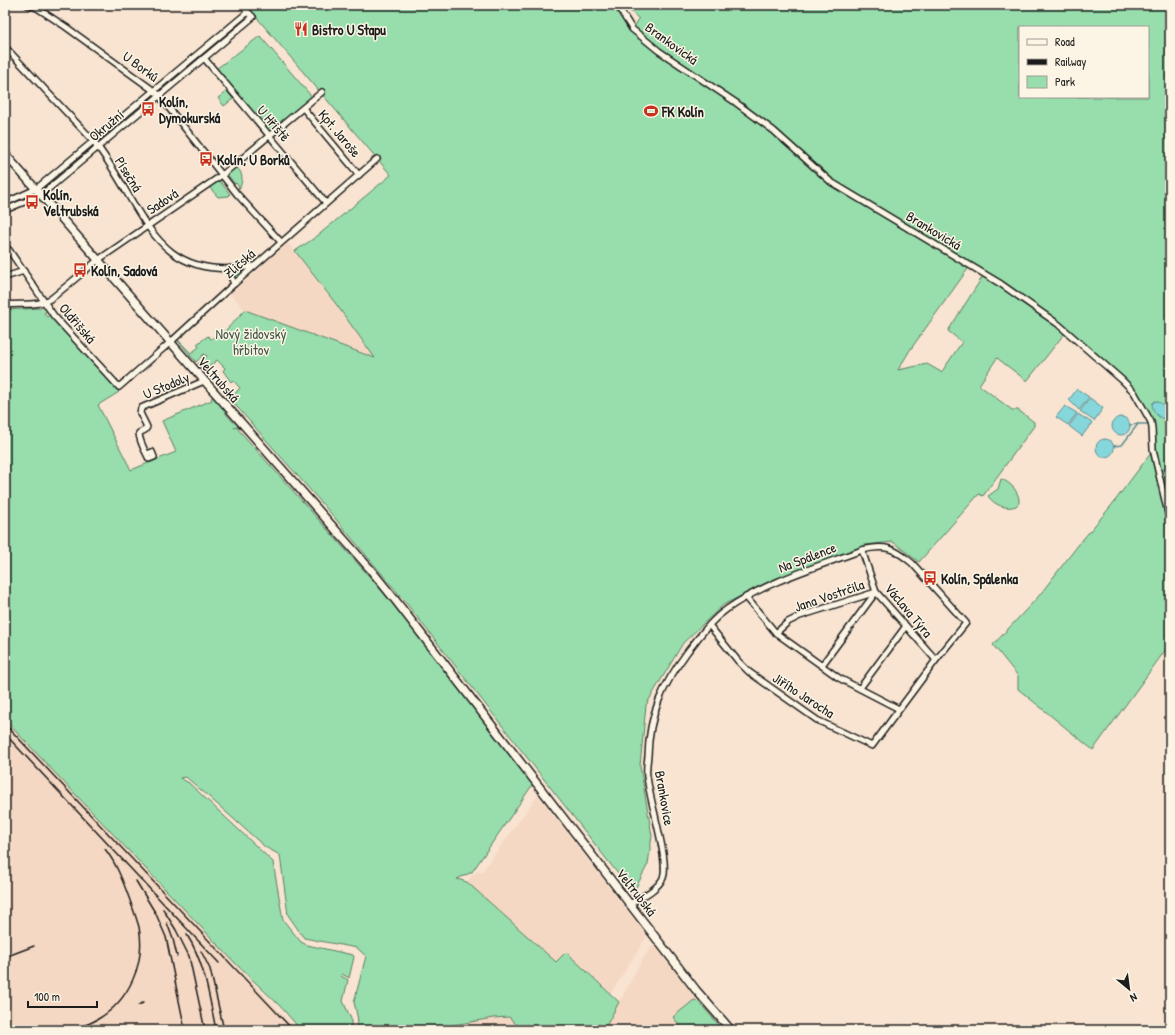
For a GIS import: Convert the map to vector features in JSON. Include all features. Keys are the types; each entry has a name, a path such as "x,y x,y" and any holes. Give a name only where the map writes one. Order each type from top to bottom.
{"street":[{"name":"U Borků","path":"28,5 37,7 160,95 237,194 281,242"},
{"path":"241,5 248,12"},
{"name":"Brankovická","path":"616,5 632,29 659,51 774,130 831,182 1001,284 1058,324 1122,380 1134,392 1151,422 1153,448 1170,522"},
{"name":"Okružní","path":"5,203 39,192 93,142 248,12 253,17 98,147 39,192 5,210"},
{"name":"Písečná","path":"5,47 98,147 147,226 160,242 178,256 199,266 228,269 255,265"},
{"name":"U Hřiště","path":"204,58 326,203"},
{"name":"Sadová","path":"5,305 44,302 57,294 98,260 222,175 322,92"},
{"name":"Kpt. Jaroše","path":"303,108 359,175"},
{"name":"Veltrubská","path":"5,154 371,570 704,1000 731,1030"},
{"name":"Zličská","path":"119,387 281,242 377,159"},
{"name":"Oldřišská","path":"5,252 9,250 54,316 119,387"},
{"path":"228,269 234,284"},
{"path":"5,277 24,271"},
{"name":"U Stodoly","path":"147,454 139,436 139,433 147,427 140,413 141,408 204,381"},
{"name":"Na Spálence","path":"709,625 726,609 773,583 873,547 887,547 902,554 918,569 966,622"},
{"name":"Václava Týra","path":"862,550 876,592 936,660"},
{"name":"Jana Vostrčila","path":"776,632 788,622 800,616 876,592"},
{"name":"Jana Vostrčila","path":"822,665 876,592"},
{"path":"746,597 776,632 839,678 899,709"},
{"name":"Jiřího Jarocha","path":"709,625 738,661 749,672 816,720 870,746 874,744 966,622"},
{"name":"Brankovice","path":"630,904 660,883 664,873 663,853 647,776 648,738 657,701 679,663 709,625"},
{"path":"860,688 906,626"}],"shaded area":[{"path":"288,243 376,358 245,310 230,294"},
{"path":"5,720 273,1004 297,1030 5,1030"},
{"path":"538,795 647,936 611,993 566,952 556,963 467,882 471,876 478,871 481,873"},
{"path":"657,946 724,1030 604,1030 642,960 651,947"},
{"path":"509,1017 522,1030 424,1030 492,1018"}],"green space":[{"name":"Nový židovský hřbitov","path":"246,5 612,5 633,29 639,19 624,5 1170,5 1170,466 1168,465 1166,479 1170,486 1170,508 1157,455 1154,430 1137,394 1068,329 1027,381 997,358 979,385 1012,410 1018,410 1034,422 1034,426 983,496 979,494 919,562 893,542 865,545 793,576 782,576 723,605 683,643 646,705 640,766 652,836 648,864 633,893 403,599 334,517 230,399 240,388 233,380 231,382 223,371 225,368 217,360 205,372 198,364 207,356 204,354 196,362 178,341 191,353 199,347 197,344 208,336 211,339 214,337 215,338 222,331 224,332 245,310 375,358 295,251 316,237 391,175","holes":["970,266 983,276 948,331 962,342 943,370 941,372 927,364 898,370 910,350"]},
{"path":"260,36 312,97 270,132 216,69"},
{"path":"227,91 233,99 224,106 218,98"},
{"path":"236,167 242,175 239,189 236,183 235,184 227,174"},
{"path":"219,180 230,194 229,196 218,197 210,188 210,186"},
{"path":"243,269 244,272 237,278 234,278 232,272 233,270"},
{"path":"41,308 49,310 44,313 47,317 50,315 53,319 54,317 73,338 87,357 119,392 98,405 131,470 176,452 162,421 212,400 211,398 214,396 231,420 239,425 234,428 236,427 392,602 533,784 472,872 457,879 467,882 556,962 566,952 619,1002 604,1030 522,1030 509,1017 493,1018 425,1030 355,1030 358,1020 354,1002 366,956 357,948 304,938 288,915 280,855 265,847 186,777 180,778 189,783 273,862 283,920 301,942 307,945 353,955 354,957 349,978 342,974 341,976 348,980 343,1001 351,1019 351,1030 301,1030 280,1006 237,965 5,720 5,310"},
{"path":"1151,453 1170,532 1169,645 1093,750 1018,689 1018,676 993,645 1038,597 1111,506"},
{"path":"1001,479 1008,482 1016,491 1019,503 1016,506 1000,506 988,496 998,489"},
{"path":"694,1000 699,1002 723,1030 683,1030 673,1017"}],"water":[{"path":"1077,389 1089,397 1079,410 1069,400"},
{"path":"1090,398 1103,408 1094,421 1080,411"},
{"path":"1155,401 1165,407 1168,412 1168,417 1164,419 1156,414 1152,404"},
{"path":"1065,406 1077,413 1068,425 1056,417"},
{"path":"1078,414 1092,423 1082,436 1069,426"},
{"path":"1121,417 1127,420 1130,426 1127,432 1121,435 1115,432 1112,426 1115,420"},
{"path":"1105,439 1111,442 1114,448 1111,454 1105,457 1099,454 1096,448 1099,442"},
{"path":"1168,465 1170,466 1170,486 1163,470"}],"waterway":[{"path":"1130,425 1138,424"},
{"path":"1114,446 1122,445 1138,424 1149,424"}],"railway":[{"path":"5,724 293,1030"},
{"path":"5,734 219,963"},
{"path":"72,1030 98,1019 118,1002 133,980 140,954 141,941 137,919 118,871 105,849"},
{"path":"136,881 156,914 166,937 185,1030"},
{"path":"163,909 176,930 189,956 205,1030"},
{"path":"167,923 177,956"},
{"path":"187,935 202,969 216,1030"},
{"path":"5,957 34,946"},
{"path":"201,951 210,969 224,1030"},
{"path":"138,1005 143,1003"}],"place":[{"name":"Bistro U Stapu","path":"301,29"},
{"name":"Kolín, Dymokurská","path":"148,109"},
{"name":"FK Kolín","path":"651,111"},
{"name":"Kolín, U Borků","path":"206,159"},
{"name":"Kolín, Veltrubská","path":"32,202"},
{"name":"Kolín, Sadová","path":"80,270"},
{"name":"Kolín, Spálenka","path":"930,578"}]}
